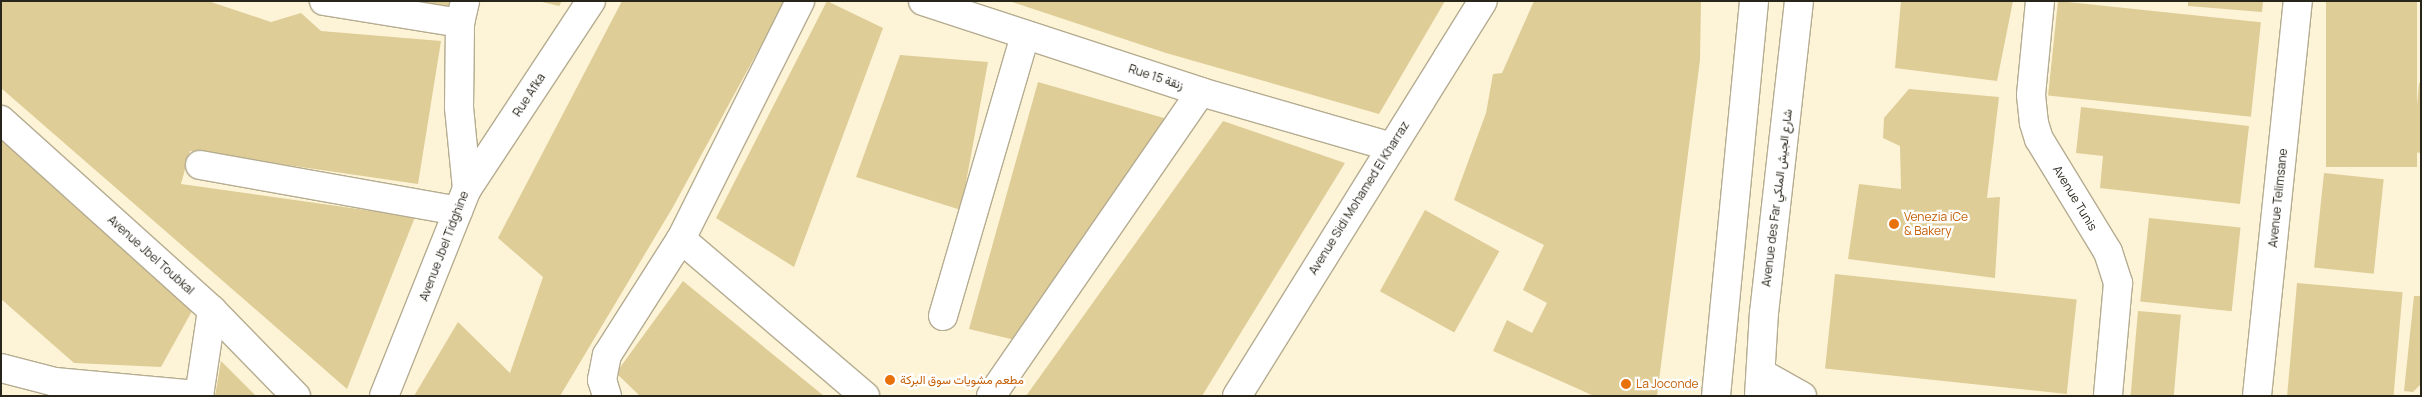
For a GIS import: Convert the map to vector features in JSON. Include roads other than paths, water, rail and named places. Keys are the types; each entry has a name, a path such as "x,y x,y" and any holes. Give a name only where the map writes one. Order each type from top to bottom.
{"street":[{"path":"324,1 462,12"},
{"name":"Rue Afka","path":"463,200 591,1"},
{"path":"607,396 602,380 607,355 681,239 800,1"},
{"name":"Rue 15 زنقة","path":"923,1 1201,92 1391,146"},
{"name":"Avenue Sidi Mohamed El Kharraz","path":"1237,396 1483,1"},
{"path":"1716,396 1754,1"},
{"name":"Avenue des Far شارع الجيش الملكي","path":"1760,384 1765,303 1799,1"},
{"name":"Avenue Tunis","path":"2040,1 2031,95 2034,123 2042,144 2108,252 2118,283 2108,396"},
{"name":"Avenue Telimsane","path":"2257,396 2298,1"},
{"name":"Avenue Jbel Tidghine","path":"384,396 463,200 459,107 462,12"},
{"path":"943,316 1025,35"},
{"path":"991,396 1201,92"},
{"name":"Avenue Jbel Toubkal","path":"1,120 212,310 296,396"},
{"path":"200,165 463,200"},
{"path":"681,239 865,396"},
{"path":"1,368 55,382 199,395 212,310"},
{"path":"1760,384 1802,396"}],"place":[{"name":"Venezia iCe & Bakery","path":"1894,224"},
{"name":"مطعم مشويات سوق البركة","path":"890,380"},
{"name":"La Joconde","path":"1626,384"}]}
